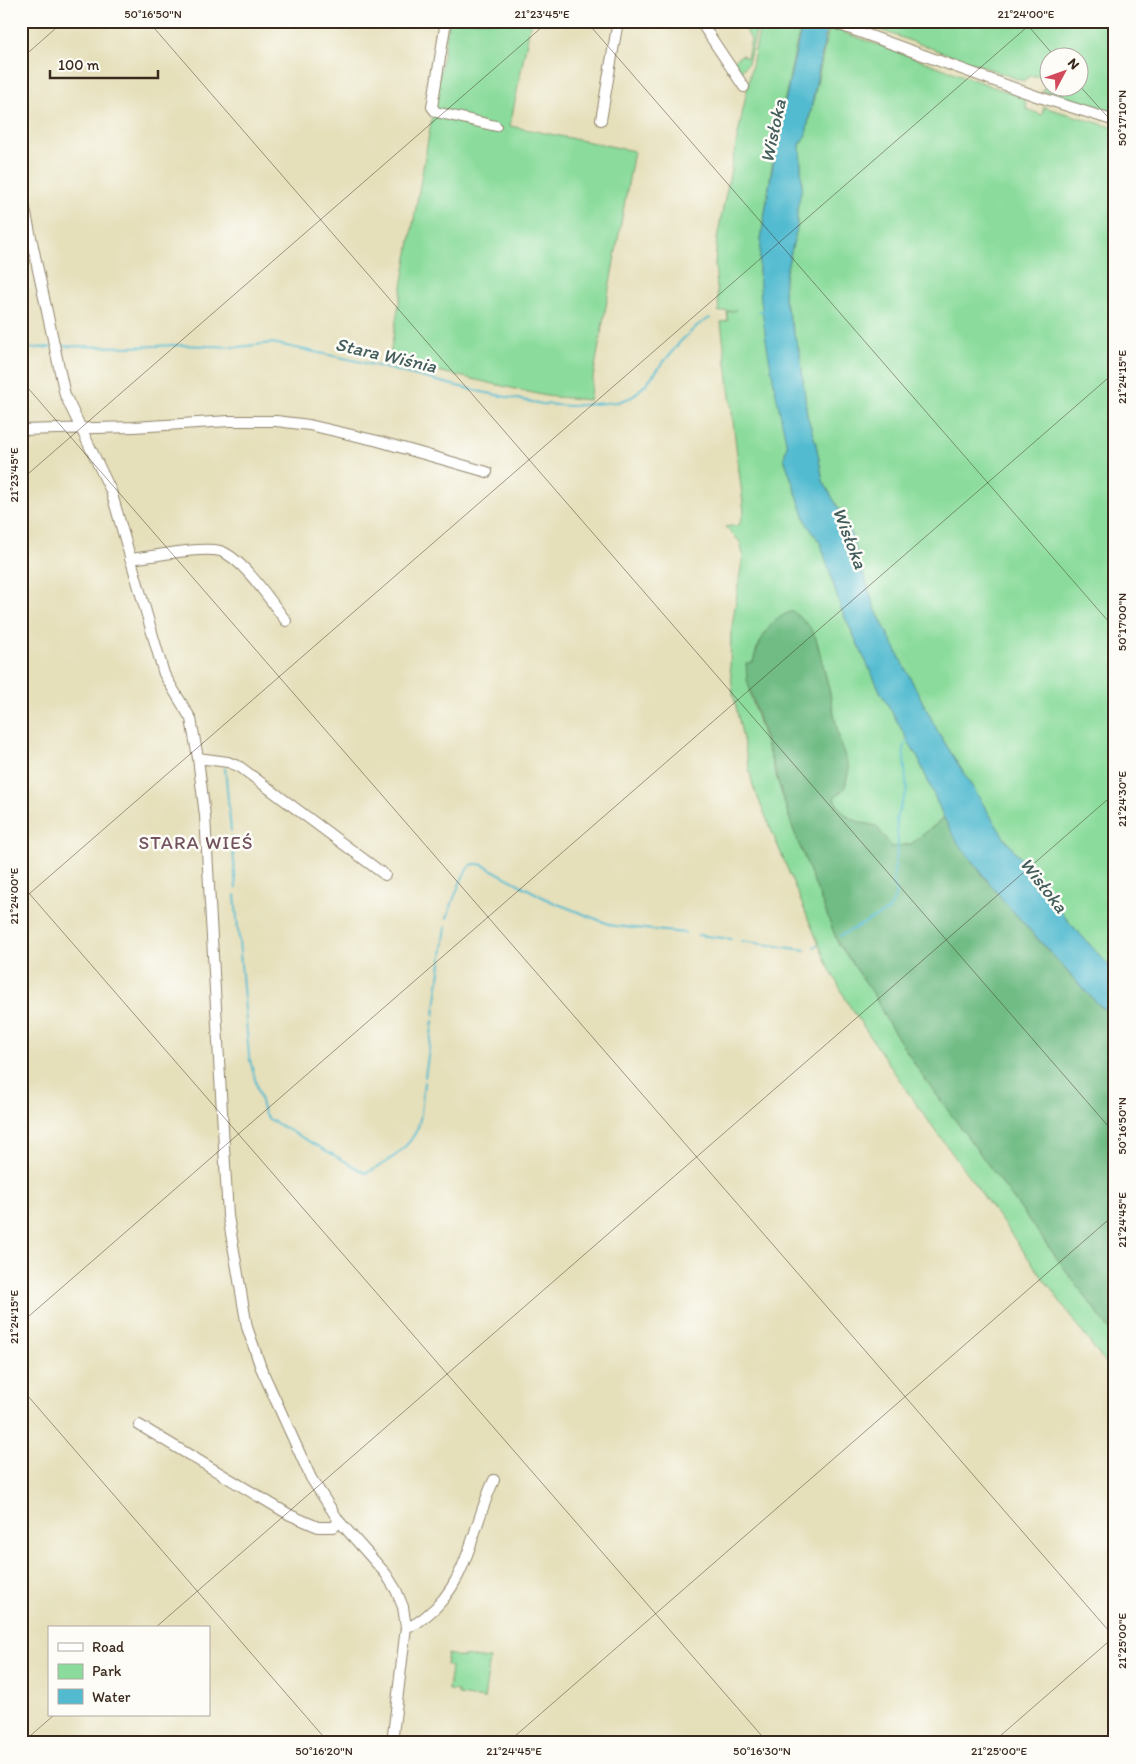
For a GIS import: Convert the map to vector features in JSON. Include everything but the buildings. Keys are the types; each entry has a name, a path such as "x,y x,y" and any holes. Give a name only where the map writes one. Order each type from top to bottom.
{"street":[{"path":"446,21 432,107 436,112 496,126"},
{"path":"601,120 618,21"},
{"path":"700,21 744,86"},
{"path":"829,21 1036,96 1115,121"},
{"path":"21,191 64,395 79,428 105,476 164,674 191,719 198,758 204,816 228,1216 238,1279 252,1346 311,1478 340,1520 386,1574 396,1590 402,1607 406,1627 392,1743"},
{"path":"21,430 55,431 79,428 276,421 309,425 378,441 487,472"},
{"path":"130,559 205,550 219,551 237,561 286,621"},
{"path":"198,758 228,762 240,767 386,875"},
{"path":"139,1425 290,1515 318,1527 334,1527 340,1520"},
{"path":"406,1627 416,1623 435,1609 450,1590 474,1542 484,1501 494,1480"}],"green space":[{"path":"449,21 531,21 510,126 634,151 589,400 546,396 389,360"},
{"path":"743,21 759,21 748,63 740,72 731,62 742,55 747,58 751,40 743,25"},
{"path":"761,21 777,21 802,28 797,41 775,146 761,238 759,271 767,336 787,446 784,458 807,524 821,543 841,609 881,693 918,758 944,818 911,844 892,847 876,826 851,818 838,806 834,799 845,787 849,768 840,743 816,638 757,648 753,662 750,694 792,826 838,943 873,993 887,1021 922,1075 1115,1337 1115,1377 909,1094 849,1005 827,964 753,786 733,693 730,667 731,633 743,554 740,542 725,527 739,525 744,512 721,322 728,321 727,312 736,310 719,312 715,263 717,238"},
{"path":"855,21 1115,21 1115,113 1066,98 1088,98 1088,48 1038,48 1038,76 1030,76 1023,81"},
{"path":"829,27 1024,98 1027,109 1042,115 1044,107 1115,128 1115,972 1069,922 1003,836 938,732 875,609 848,525 823,481 816,444 807,415 800,354 784,299 785,276 797,228 797,209 802,187 800,145 806,134"},
{"path":"793,611 809,626 816,638 840,743 849,768 845,787 834,799 838,806 846,815 856,821 876,826 892,847 911,844 944,818 965,852 1003,900 1078,983 1115,1020 1115,1337 922,1075 887,1021 873,993 838,943 792,826 747,680 746,663 753,662 762,638 772,624 785,614"},
{"path":"448,1654 463,1658 463,1656 490,1659 484,1699 458,1695 458,1691 448,1690 451,1667 446,1665"}],"water":[{"name":"Wisłoka","path":"803,21 831,21 826,33 806,134 800,145 802,187 797,209 797,228 785,276 784,299 800,354 807,415 816,444 823,481 848,525 875,609 938,732 1003,836 1069,922 1115,972 1115,1020 1085,991 1002,899 958,843 944,818 918,758 881,693 841,609 821,544 807,524 784,458 787,446 766,337 760,293 759,261 762,229 776,146"}],"waterway":[{"name":"Stara Wiśnia","path":"759,311 766,310"},
{"name":"Stara Wiśnia","path":"59,346 131,347 177,345 238,347 272,343 353,360 477,391 542,404 570,406 618,402 632,397 645,385 680,342 698,325 710,318"},
{"name":"Stara Wiśnia","path":"21,349 51,347"},
{"path":"840,936 889,910 896,895 893,880 898,844 896,818 907,790 903,748 909,740"},
{"path":"225,768 231,831"},
{"path":"232,837 236,889"},
{"path":"447,918 464,874 471,865 477,864 483,865 550,901 614,926 685,933"},
{"path":"235,895 249,1056 264,1113 269,1119 366,1173 396,1155 417,1131 421,1114 424,1082"},
{"path":"434,1015 446,926"},
{"path":"698,935 731,939"},
{"path":"741,941 805,950"},
{"path":"425,1077 433,1021"}],"district":[{"name":"STARA WIEŚ","path":"196,842"}]}
